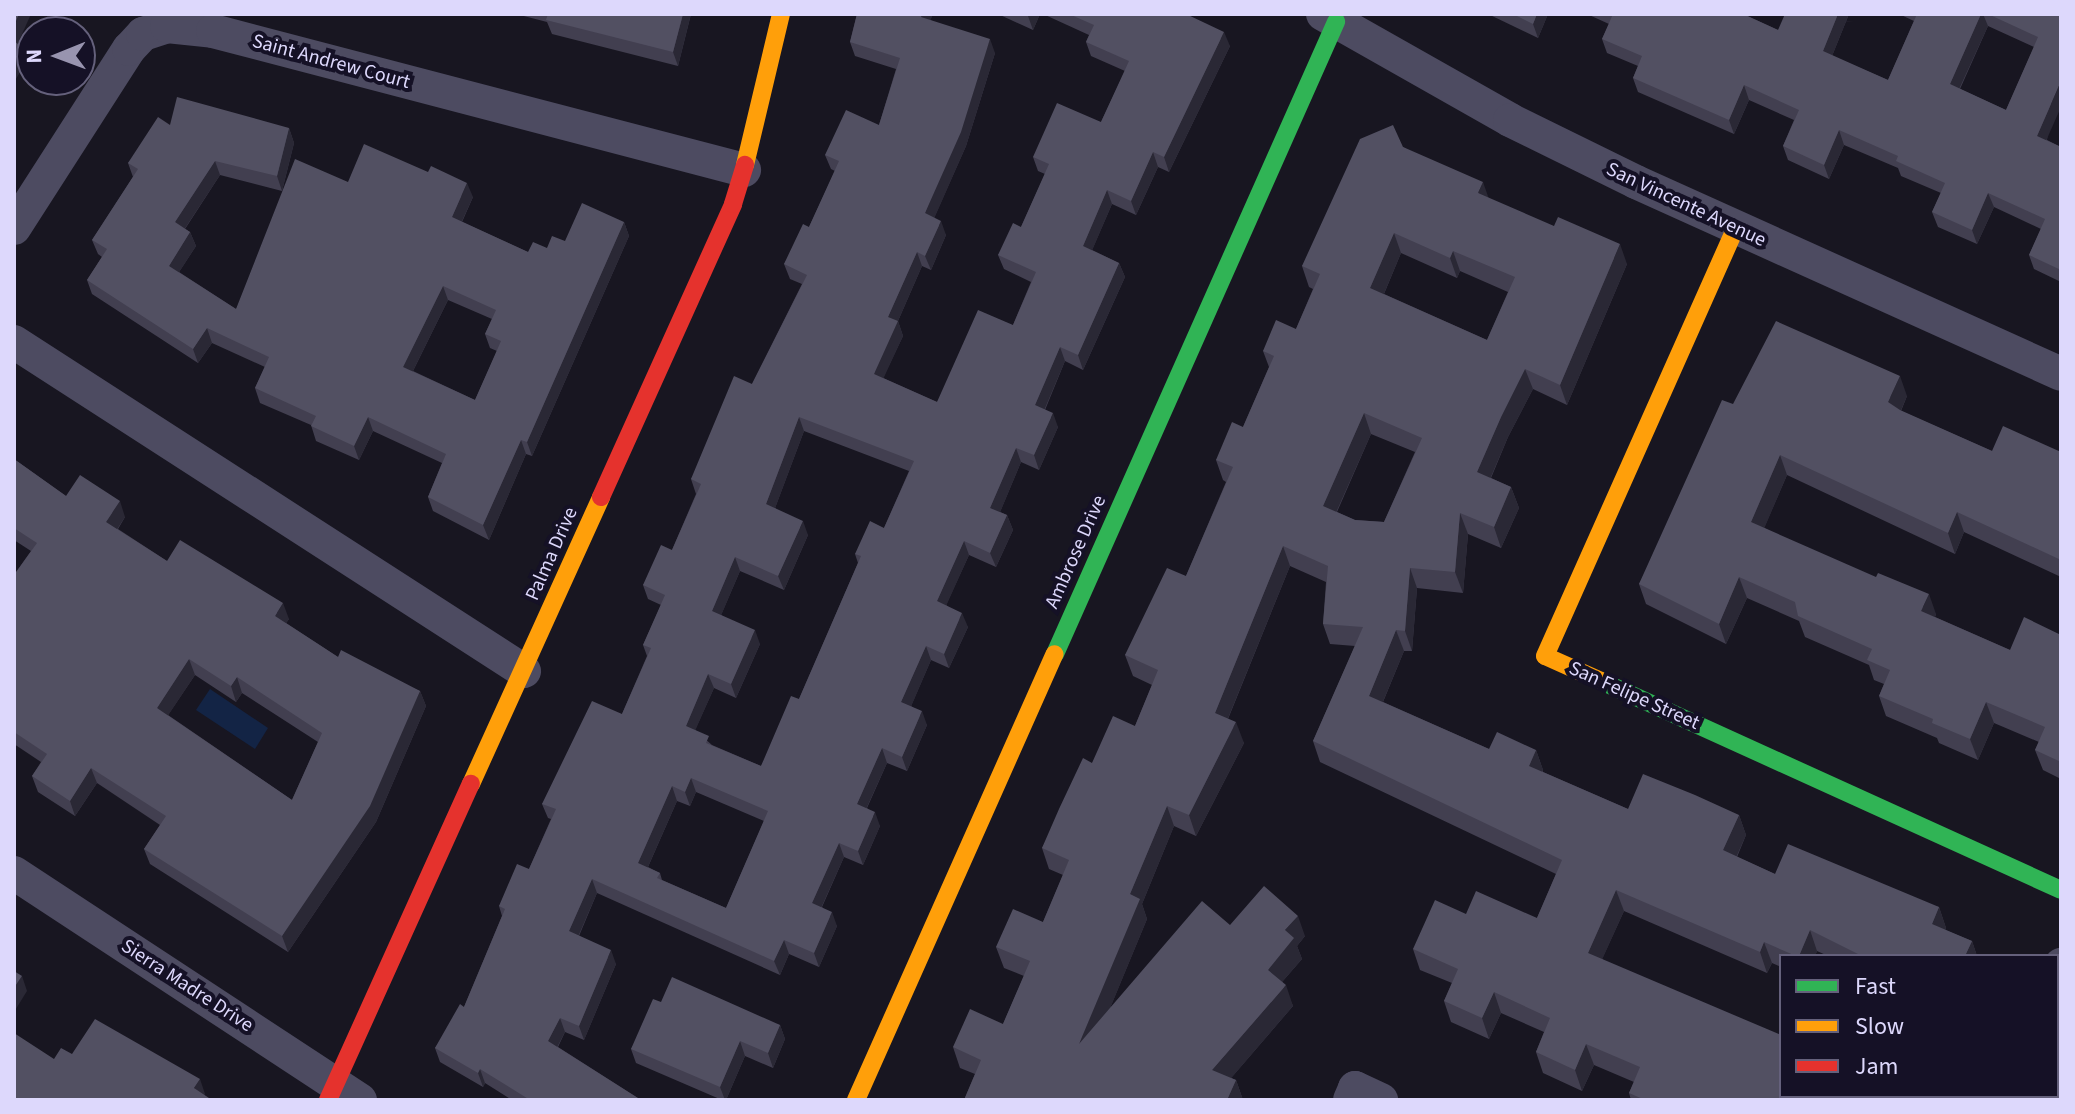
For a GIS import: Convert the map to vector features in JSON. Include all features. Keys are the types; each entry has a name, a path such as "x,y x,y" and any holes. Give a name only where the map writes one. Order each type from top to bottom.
{"street":[{"name":"Palma Drive","path":"341,1095 744,170 781,14"},
{"name":"San Vincente Avenue","path":"1329,18 1510,120 1735,229 2061,374"},
{"name":"Ambrose Drive","path":"856,1100 1329,18"},
{"name":"Saint Andrew Court","path":"14,228 129,49 143,34 167,26 213,31 744,170"},
{"name":"San Felipe Street","path":"1735,229 1545,656 2061,890"},
{"path":"14,342 524,671"},
{"name":"Sierra Madre Drive","path":"14,873 341,1095"},
{"path":"1350,1100 1355,1088 1381,1100"}],"water":[{"path":"210,689 268,728 255,749 196,710"}],"building":[{"path":"548,14 683,14 673,52 546,20"},
{"path":"857,14 922,14 921,17 990,39 961,132 925,213 941,221 925,256 917,252 888,317 898,321 874,374 937,402 978,310 1013,325 1036,272 998,255 1013,223 1021,227 1049,164 1033,157 1057,103 1101,122 1129,61 1086,42 1094,25 1069,14 1186,14 1224,32 1164,157 1153,152 1131,201 1107,190 1083,246 1119,263 1078,355 1060,347 1035,405 1053,413 1034,455 1016,448 990,508 1007,515 990,553 964,541 937,601 962,613 944,654 926,646 901,702 922,711 902,757 882,748 857,804 875,812 858,851 839,843 812,903 832,912 814,953 784,940 774,961 592,879 569,931 611,950 579,1026 560,1018 548,1041 641,1100 530,1100 480,1069 478,1073 435,1048 460,1004 464,1007 505,909 499,906 517,864 529,869 556,809 542,804 592,701 622,714 651,648 643,645 665,595 643,585 661,545 672,550 701,484 691,479 734,376 752,384 807,275 784,264 803,224 809,227 839,161 825,155 846,110 879,125 900,58 850,42","holes":["799,417 914,461 884,528 870,521 855,554 861,556 799,699 791,696 761,766 706,743 709,736 686,726 708,674 731,684 755,630 712,611 735,557 778,576 803,521 766,504","691,778 768,811 726,908 657,878 660,873 638,863 672,786 685,792"]},
{"path":"1513,14 1537,14 1533,24"},
{"path":"1613,14 1743,14 1778,30 1785,14 1838,14 1823,51 1888,80 1917,14 1981,14 1950,84 2006,110 2038,37 1988,14 2061,14 2061,81 2037,136 2061,147 2061,270 2029,255 2045,219 1988,193 1972,230 1932,212 1945,183 1896,161 1898,156 1839,130 1824,165 1783,146 1799,110 1744,85 1729,120 1633,78 1642,56 1602,39"},
{"path":"177,97 289,128 277,176 215,161 175,222 190,232 169,266 236,309 295,159 348,182 364,144 428,172 431,166 467,183 452,217 528,252 533,242 547,248 552,236 565,241 582,203 624,222 527,442 521,440 483,525 428,497 446,454 368,417 354,446 311,426 316,416 255,388 269,357 207,328 193,349 87,280 107,249 92,240 138,169 128,163 158,117 170,125","holes":["443,286 496,310 485,334 501,341 475,400 403,367"]},
{"path":"1393,125 1403,147 1483,182 1478,193 1554,226 1558,217 1620,244 1560,385 1525,369 1501,417 1477,472 1511,487 1494,527 1460,513 1455,572 1410,568 1405,631 1396,630 1369,696 1489,749 1497,732 1536,750 1529,766 1628,809 1643,774 1695,795 1739,815 1723,850 1775,874 1788,844 1939,907 1932,924 1972,941 1966,954 1858,954 1810,930 1800,954 1791,954 1764,942 1760,952 1616,890 1588,953 1779,1034 1779,1098 1899,1100 1645,1100 1629,1093 1640,1067 1586,1044 1575,1070 1536,1052 1550,1018 1494,992 1482,1018 1444,1001 1458,969 1413,949 1435,900 1466,914 1476,891 1537,918 1562,860 1313,741 1363,627 1323,624 1328,566 1283,546 1215,713 1236,722 1189,815 1167,806 1130,894 1140,899 1079,1044 1202,901 1230,925 1264,886 1298,916 1285,930 1294,938 1268,970 1286,985 1212,1070 1236,1080 1227,1100 964,1100 981,1060 953,1047 970,1009 1003,1024 1030,961 996,947 1013,909 1043,922 1069,860 1042,848 1083,758 1092,763 1113,716 1135,726 1158,670 1125,655 1167,568 1186,576 1233,467 1216,460 1232,422 1243,427 1274,356 1263,351 1276,320 1296,329 1320,274 1302,266 1360,139","holes":["1394,233 1450,258 1453,251 1515,277 1487,340 1370,288","1364,413 1422,438 1384,522 1355,520 1323,506"]},
{"path":"1776,321 1900,376 1888,402 1900,410 1992,451 2003,426 2061,452 2061,560 1957,512 1948,533 1780,455 1751,522 1876,577 1878,573 1929,594 1921,611 2010,650 2024,617 2061,635 2061,762 2035,750 2045,727 1986,702 1970,739 1879,696 1890,670 1867,660 1872,649 1798,616 1795,602 1739,577 1719,624 1639,584 1722,400 1733,404"},
{"path":"14,459 66,496 80,475 120,501 106,522 167,561 180,540 283,603 275,616 338,657 341,650 420,691 370,806 282,936 144,849 166,816 91,768 70,801 32,776 47,754 14,732 14,575 37,543 14,528","holes":["189,659 231,686 237,677 322,733 292,800 157,708"]},
{"path":"14,971 22,976 14,988"},
{"path":"672,977 780,1025 768,1053 740,1041 720,1087 631,1049 653,999 661,1002"},
{"path":"95,1019 200,1079 194,1088 212,1100 14,1100 14,1033 54,1059 61,1048 72,1054"}],"traffic: fast":[{"path":"1055,654 1336,22"},
{"path":"1601,681 2061,890"}],"traffic: slow":[{"path":"745,165 781,14"},
{"path":"1601,681 1545,656 1735,229"},
{"path":"471,784 601,497"},
{"path":"856,1100 1055,654"}],"traffic: jam":[{"path":"601,497 733,204 745,165"},
{"path":"328,1100 471,784"}]}
